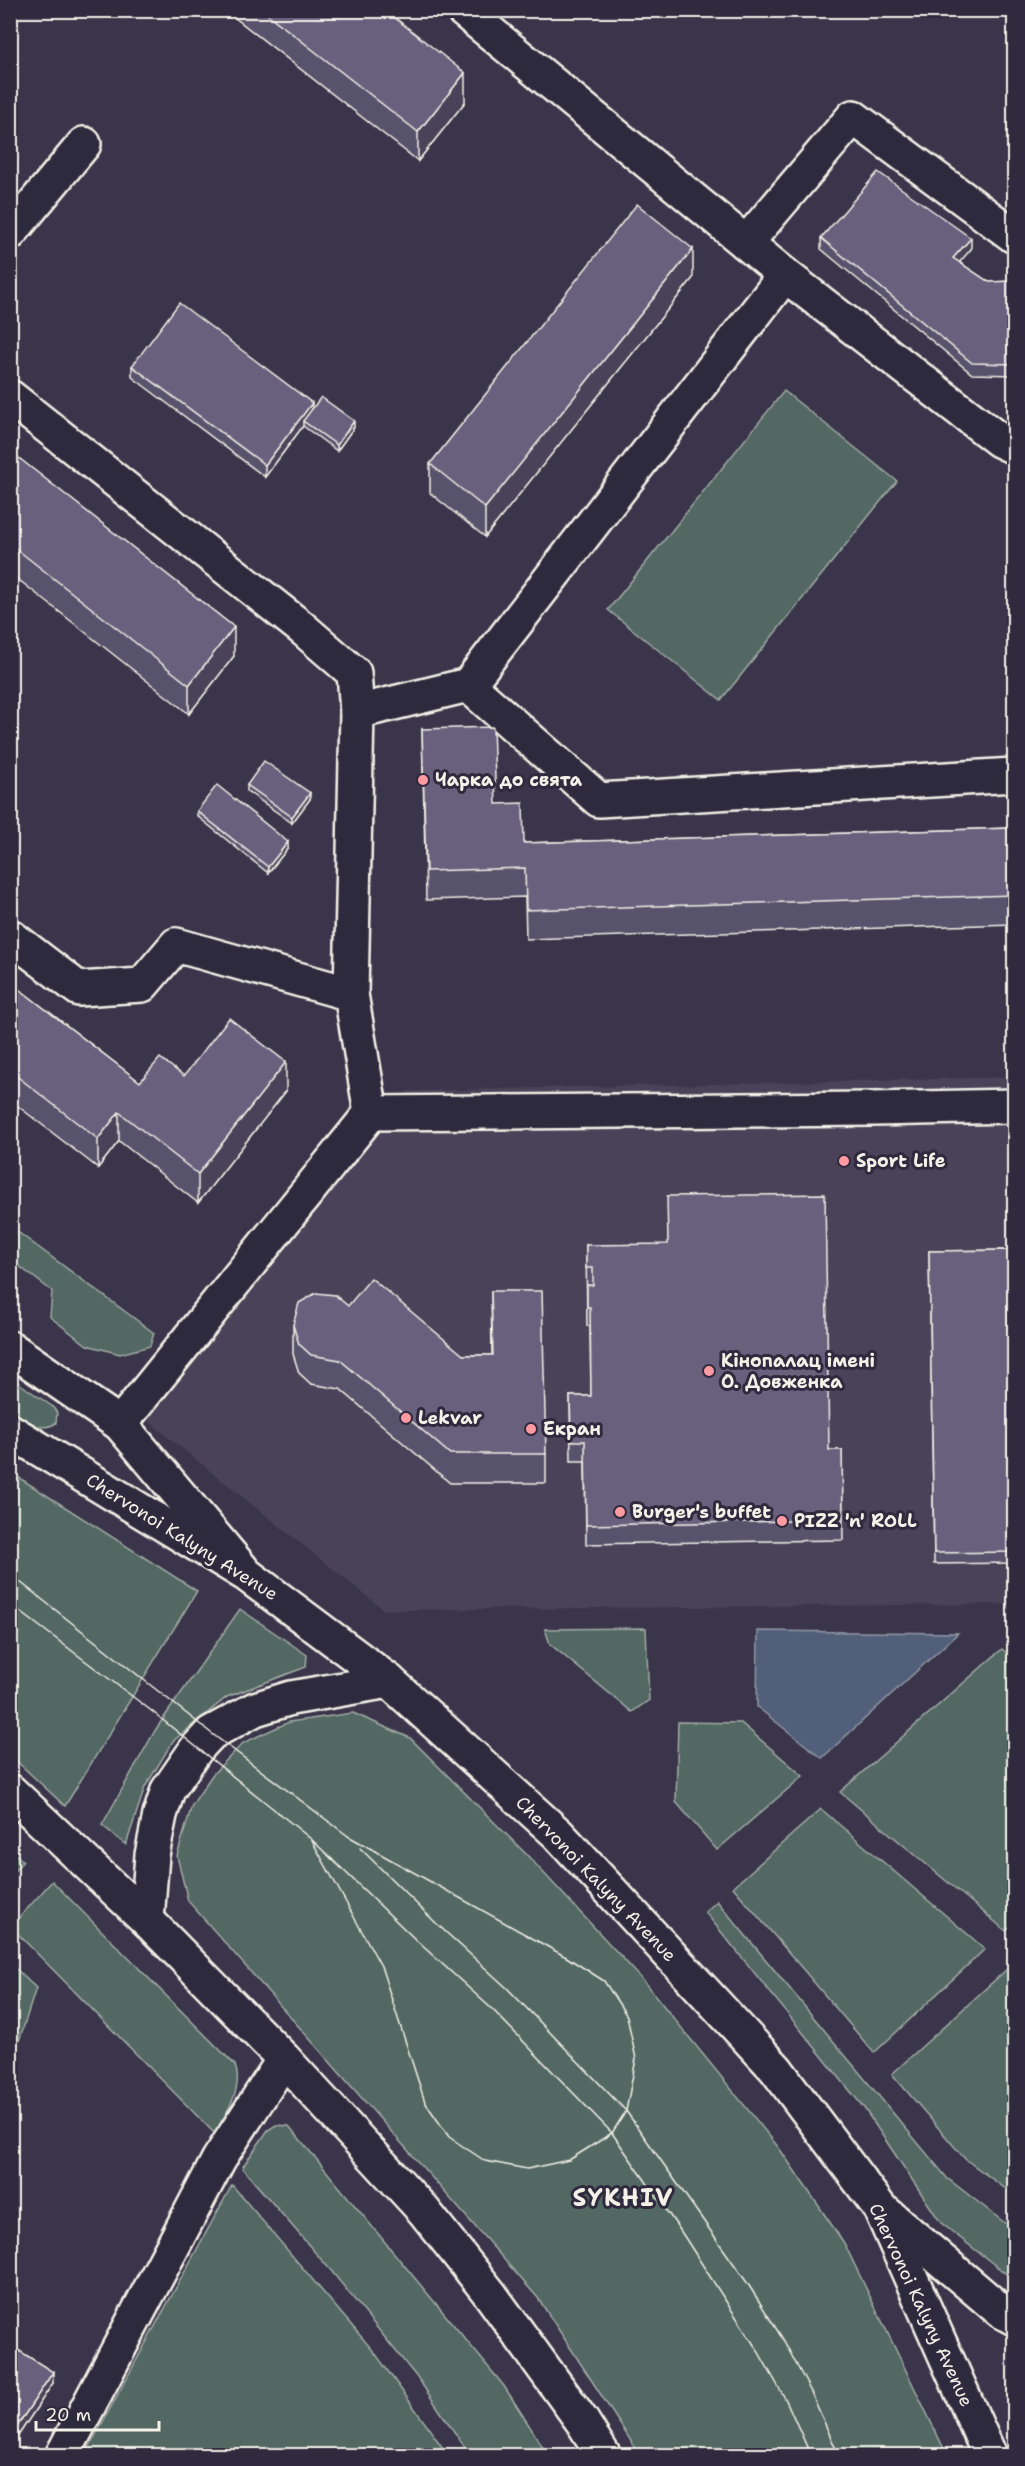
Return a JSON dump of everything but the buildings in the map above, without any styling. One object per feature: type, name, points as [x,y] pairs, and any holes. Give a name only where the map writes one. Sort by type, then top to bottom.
[{"type":"main road","points":[[463,10],[785,275],[999,440],[1014,447]]},
{"type":"main road","points":[[746,243],[853,117],[1014,236]]},
{"type":"main road","points":[[10,233],[84,144]]},
{"type":"main road","points":[[357,711],[468,685],[785,275]]},
{"type":"main road","points":[[10,397],[302,628],[354,673],[357,711],[351,994],[371,1113],[120,1424]]},
{"type":"main road","points":[[468,685],[599,800],[1014,775]]},
{"type":"main road","points":[[10,936],[79,989],[142,985],[176,945],[351,994]]},
{"type":"main road","points":[[371,1113],[1014,1106]]},
{"type":"main road","points":[[10,1348],[120,1424],[248,1575]]},
{"type":"main road","name":"Chervonoi Kalyny Avenue","points":[[10,1431],[248,1575],[389,1681],[558,1834],[776,2069],[880,2208],[990,2456]]},
{"type":"main road","points":[[147,1920],[152,1855],[168,1790],[197,1748],[211,1733],[255,1708],[291,1698],[389,1681]]},
{"type":"main road","points":[[10,1791],[147,1920],[284,2059],[424,2211],[490,2294],[582,2421],[604,2456]]},
{"type":"main road","points":[[62,2456],[219,2159],[284,2059]]},
{"type":"main road","points":[[880,2208],[1001,2311],[1014,2318]]},
{"type":"shaded area","points":[[1014,1077],[1014,1604],[384,1610],[144,1418],[408,1091]]},
{"type":"green space","points":[[784,391],[897,481],[721,700],[608,610]]},
{"type":"green space","points":[[11,1227],[154,1333],[150,1346],[120,1354],[87,1345],[50,1317],[52,1291],[11,1260]]},
{"type":"green space","points":[[10,1377],[53,1407],[57,1413],[56,1423],[44,1427],[38,1426],[26,1421],[11,1410]]},
{"type":"green space","points":[[10,1472],[197,1591],[65,1806],[11,1756]]},
{"type":"green space","points":[[240,1609],[307,1655],[306,1667],[227,1697],[173,1741],[145,1787],[126,1845],[102,1825],[156,1729]]},
{"type":"green space","points":[[646,1628],[649,1700],[632,1712],[550,1644],[545,1629]]},
{"type":"green space","points":[[1002,1649],[1014,1659],[1014,1922],[1006,1931],[840,1792]]},
{"type":"green space","points":[[353,1713],[410,1738],[527,1855],[641,1978],[779,2148],[844,2243],[947,2455],[640,2455],[538,2298],[188,1901],[177,1856],[192,1805],[212,1775],[243,1743],[289,1722]]},
{"type":"green space","points":[[678,1722],[741,1723],[803,1776],[717,1850],[676,1802]]},
{"type":"green space","points":[[821,1809],[985,1949],[874,2053],[733,1887]]},
{"type":"green space","points":[[11,1850],[23,1861],[11,1875]]},
{"type":"green space","points":[[52,1881],[235,2065],[236,2092],[215,2134],[11,1927]]},
{"type":"green space","points":[[717,1901],[947,2178],[1014,2230],[1014,2280],[941,2223],[864,2108],[705,1912]]},
{"type":"green space","points":[[11,1964],[36,1988],[11,2066]]},
{"type":"green space","points":[[1007,1969],[1014,1975],[1014,2195],[965,2159],[892,2074]]},
{"type":"green space","points":[[276,2125],[289,2126],[504,2386],[548,2455],[470,2455],[419,2380],[333,2273],[242,2168],[268,2130]]},
{"type":"green space","points":[[232,2185],[375,2353],[448,2455],[87,2455],[87,2451]]},
{"type":"water","points":[[758,1631],[958,1633],[822,1758],[757,1707]]},
{"type":"tram line","points":[[10,1574],[211,1733],[348,1836],[568,1958],[604,1981],[627,2016],[636,2059],[626,2111],[612,2133],[569,2160],[527,2169],[485,2161],[449,2137],[425,2102],[381,1966],[311,1839]]},
{"type":"tram line","points":[[10,1604],[149,1709],[311,1839],[493,2010],[612,2133],[680,2230],[758,2351],[786,2400],[811,2456]]},
{"type":"tram line","points":[[360,1848],[437,1924],[507,1988],[626,2111],[748,2284],[784,2341],[811,2392],[839,2456]]},
{"type":"place","name":"Чарка до свята","points":[[423,780]]},
{"type":"place","name":"Sport Life","points":[[844,1161]]},
{"type":"place","name":"Кінопалац імені О. Довженка","points":[[709,1371]]},
{"type":"place","name":"Lekvar","points":[[406,1418]]},
{"type":"place","name":"Екран","points":[[531,1429]]},
{"type":"place","name":"Burger's buffet","points":[[620,1512]]},
{"type":"place","name":"PIZZ 'n' ROLL","points":[[782,1521]]},
{"type":"district","name":"SYKHIV","points":[[623,2198]]}]
